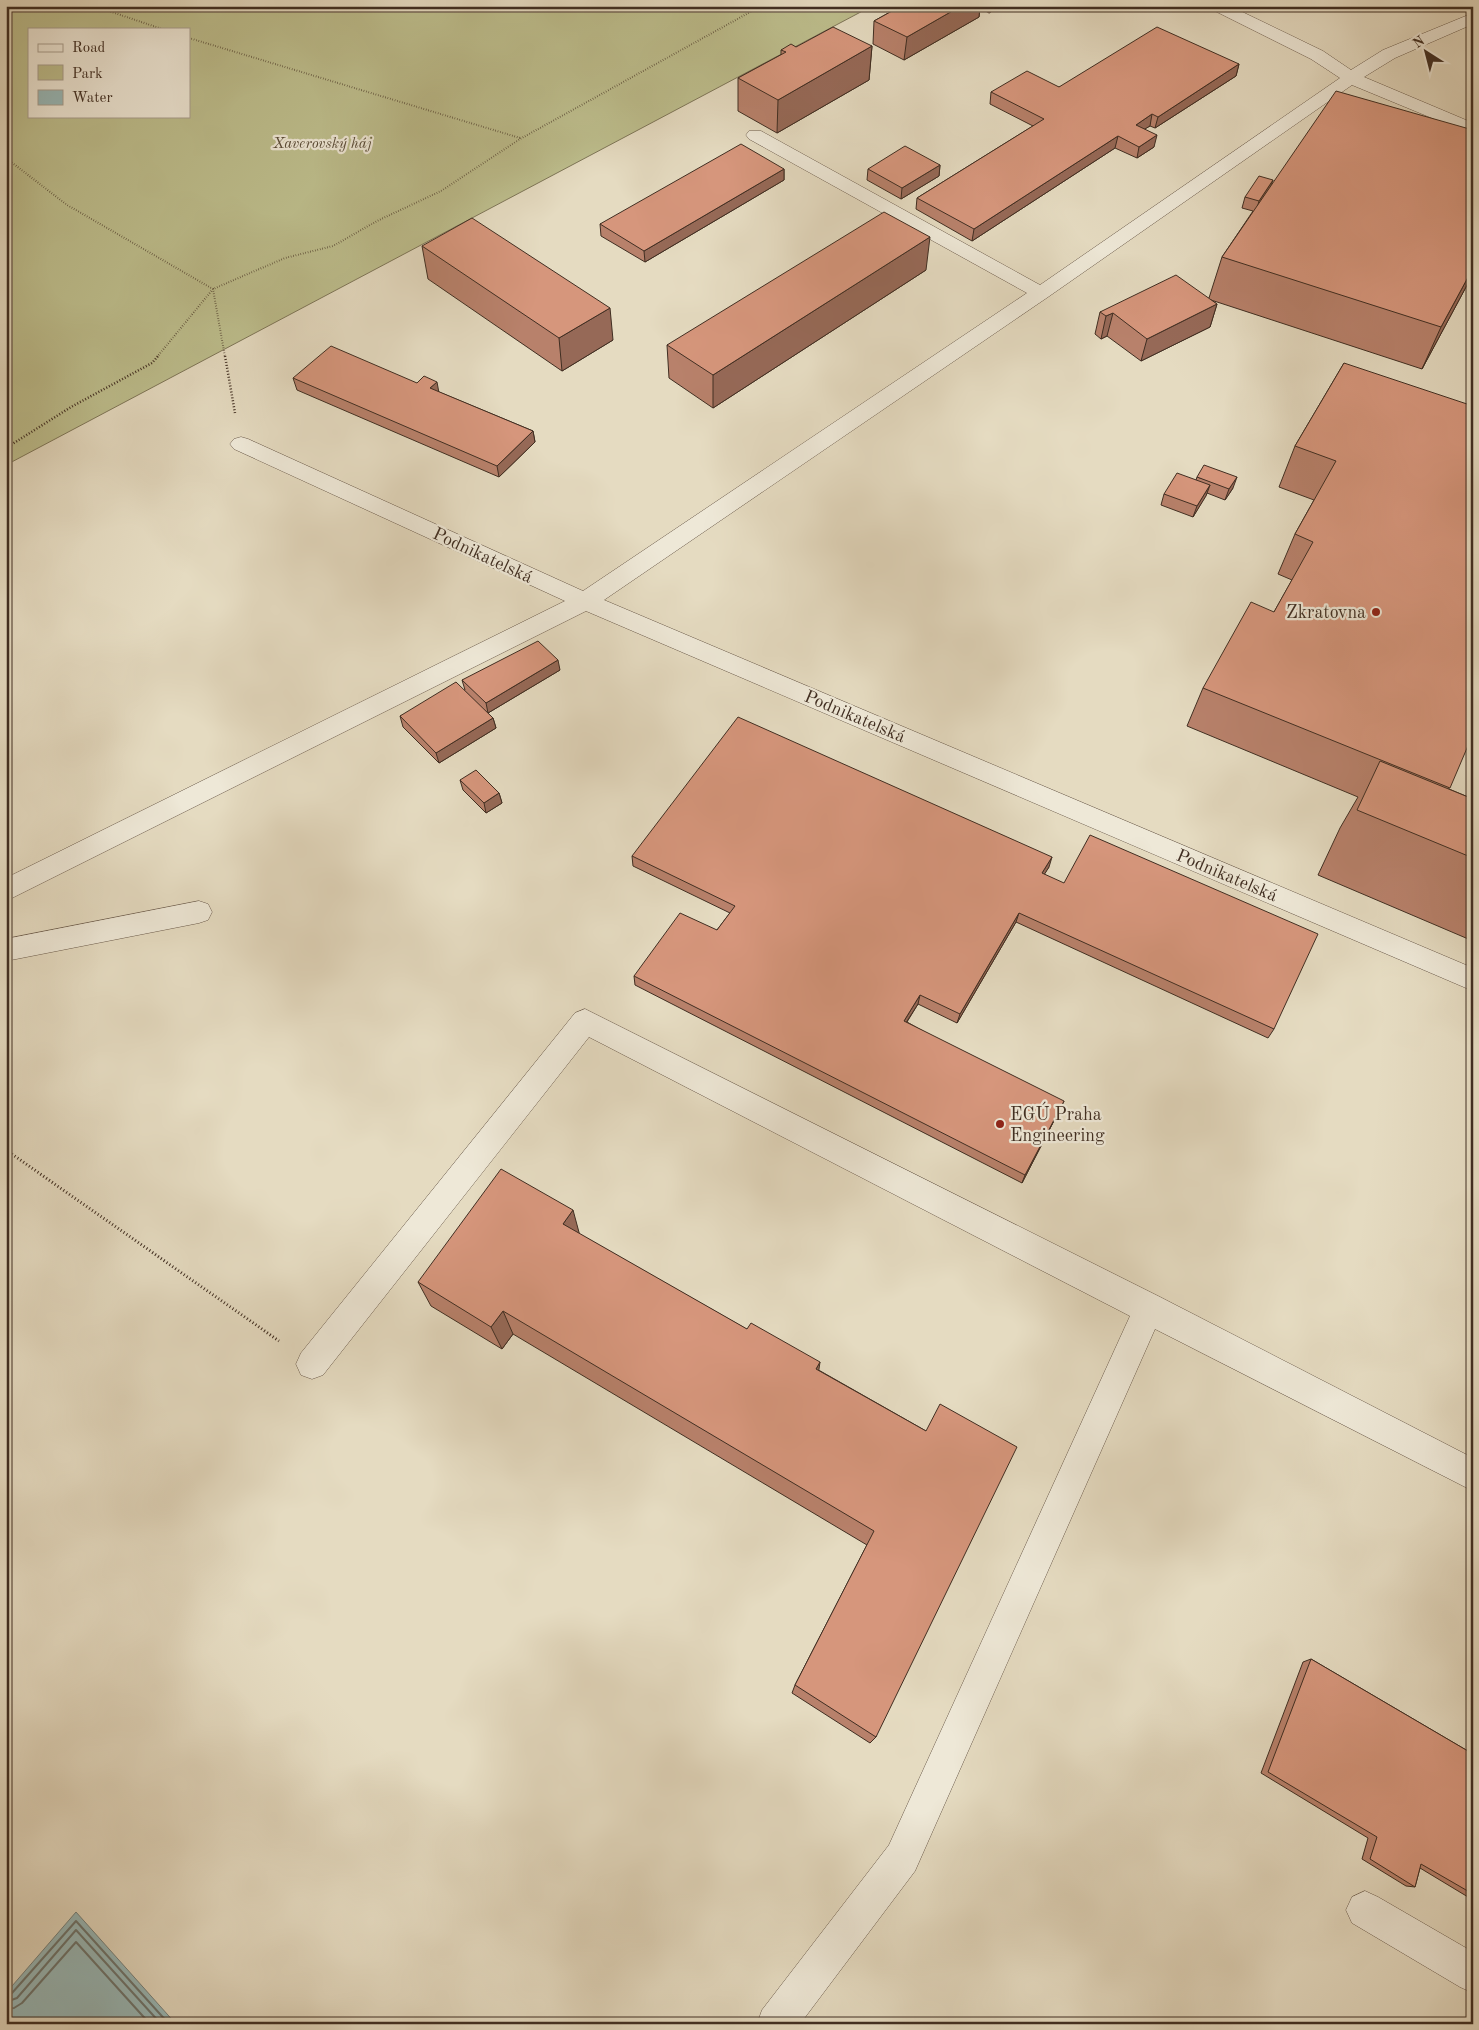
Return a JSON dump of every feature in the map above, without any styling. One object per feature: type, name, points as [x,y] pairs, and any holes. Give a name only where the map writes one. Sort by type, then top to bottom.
[{"type":"lane","points":[[1218,6],[1317,55],[1351,78],[1473,130]]},
{"type":"lane","points":[[6,890],[585,601],[1041,293],[1351,78],[1389,54],[1473,18]]},
{"type":"lane","points":[[754,134],[1041,293]]},
{"type":"lane","name":"Podnikatelská","points":[[240,444],[585,601],[1473,980]]},
{"type":"lane","points":[[6,950],[199,912]]},
{"type":"lane","points":[[312,1364],[585,1021],[1150,1308],[1473,1475]]},
{"type":"lane","points":[[776,2024],[902,1858],[1150,1308]]},
{"type":"lane","points":[[1364,1910],[1473,1974]]},
{"type":"path","points":[[94,6],[159,28]]},
{"type":"path","points":[[6,448],[71,407],[152,363],[213,289],[285,258],[333,246],[377,221],[441,191],[520,139],[761,6]]},
{"type":"path","points":[[190,38],[520,139]]},
{"type":"path","points":[[6,158],[67,206],[213,289]]},
{"type":"path","points":[[213,289],[240,444]]},
{"type":"path","points":[[6,1150],[312,1364]]},
{"type":"green space","name":"Xaverovský háj","points":[[6,6],[872,6],[6,465]]},
{"type":"water","points":[[76,1912],[176,2024],[6,2024],[6,1993]]},
{"type":"building","points":[[901,6],[961,6],[907,37],[874,21]]},
{"type":"building","points":[[833,27],[872,46],[778,100],[738,78],[786,52],[781,50],[791,44],[796,47]]},
{"type":"building","points":[[1157,27],[1239,64],[1158,117],[1152,114],[1136,125],[1157,135],[1139,147],[1118,136],[974,229],[917,198],[1044,119],[991,92],[1027,71],[1059,87]]},
{"type":"building","points":[[1336,91],[1473,130],[1473,268],[1441,327],[1222,257]]},
{"type":"building","points":[[741,144],[784,169],[644,251],[600,224]]},
{"type":"building","points":[[905,146],[940,165],[902,188],[868,169]]},
{"type":"building","points":[[1259,176],[1273,180],[1259,201],[1245,197]]},
{"type":"building","points":[[884,212],[930,237],[713,375],[667,345]]},
{"type":"building","points":[[472,218],[610,308],[559,338],[422,246]]},
{"type":"building","points":[[1176,275],[1217,304],[1147,339],[1113,313],[1106,316],[1100,312]]},
{"type":"building","points":[[331,346],[417,383],[424,376],[437,382],[430,388],[533,431],[497,466],[293,378]]},
{"type":"building","name":"Zkratovna","points":[[1344,363],[1473,406],[1473,734],[1450,788],[1203,688],[1251,602],[1274,612],[1313,542],[1295,534],[1336,461],[1295,446]]},
{"type":"building","points":[[1204,465],[1237,477],[1229,489],[1197,477]]},
{"type":"building","points":[[1177,473],[1210,485],[1197,506],[1164,494]]},
{"type":"building","points":[[538,641],[558,660],[486,703],[462,680]]},
{"type":"building","points":[[456,682],[493,718],[436,753],[400,716]]},
{"type":"building","points":[[738,717],[1052,857],[1042,873],[1064,883],[1090,835],[1318,934],[1274,1029],[1019,913],[960,1014],[920,995],[904,1021],[1064,1101],[1025,1175],[634,976],[680,913],[717,930],[735,906],[632,856]]},
{"type":"building","points":[[1380,761],[1473,799],[1473,858],[1357,810]]},
{"type":"building","points":[[476,770],[499,793],[484,803],[460,780]]},
{"type":"building","points":[[501,1169],[573,1210],[563,1224],[747,1329],[751,1323],[820,1362],[816,1369],[926,1431],[940,1404],[1017,1447],[876,1737],[795,1685],[874,1531],[503,1311],[491,1327],[418,1282]]},
{"type":"building","points":[[1311,1659],[1473,1754],[1473,1894],[1421,1864],[1415,1887],[1370,1859],[1377,1837],[1268,1772]]},
{"type":"place","name":"Zkratovna","points":[[1376,612]]},
{"type":"place","name":"EGÚ Praha Engineering","points":[[1000,1124]]}]
